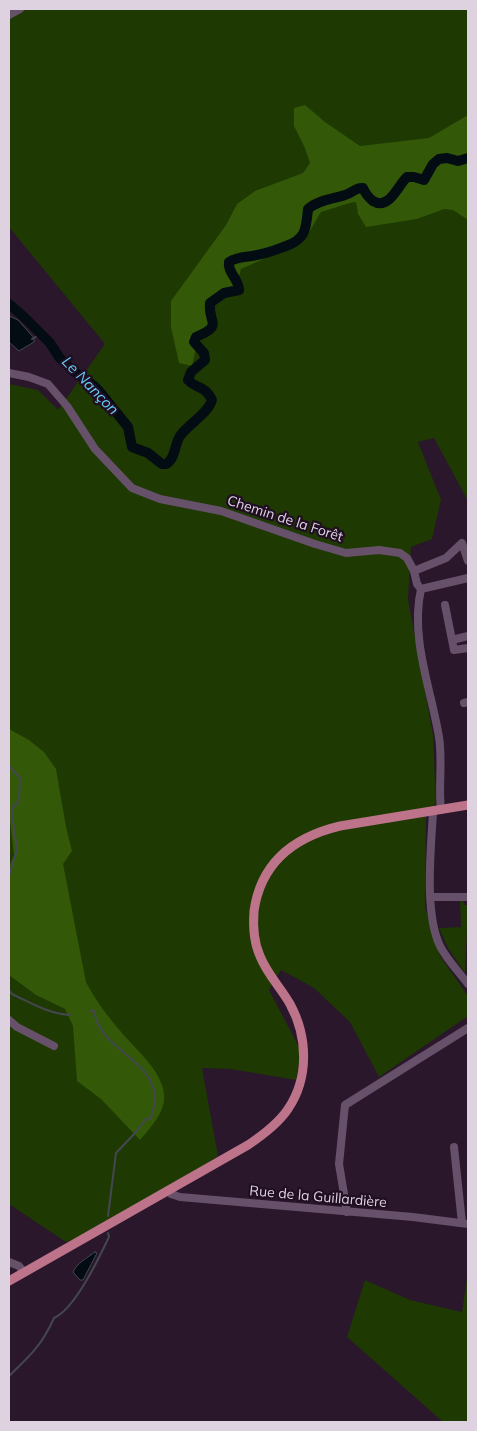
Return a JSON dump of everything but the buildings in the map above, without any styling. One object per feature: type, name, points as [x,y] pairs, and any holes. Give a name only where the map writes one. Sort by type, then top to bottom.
[{"type":"main road","points":[[17,1277],[248,1145],[263,1135],[288,1109],[301,1081],[304,1066],[304,1049],[299,1026],[290,1003],[267,971],[259,955],[253,919],[255,904],[266,873],[281,855],[319,831],[468,806]]},
{"type":"street","points":[[9,15],[20,9]]},
{"type":"street","name":"Chemin de la Forêt","points":[[9,373],[16,373],[48,384],[57,393],[95,449],[132,488],[160,499],[221,511],[346,553],[379,550],[400,553],[407,558],[414,571],[417,584],[421,589],[418,612],[418,638],[439,739],[437,811],[430,897],[433,926],[441,947],[468,984]]},
{"type":"street","points":[[414,571],[446,558],[462,543],[468,561]]},
{"type":"street","points":[[421,589],[468,578]]},
{"type":"street","points":[[445,605],[454,650],[468,648]]},
{"type":"street","points":[[452,640],[468,636]]},
{"type":"street","points":[[430,897],[468,897]]},
{"type":"street","points":[[9,1020],[17,1027],[54,1046]]},
{"type":"street","points":[[347,1212],[340,1164],[345,1105],[468,1028]]},
{"type":"street","points":[[454,1148],[465,1223]]},
{"type":"street","name":"Rue de la Guillardière","points":[[168,1190],[171,1194],[180,1198],[465,1223]]},
{"type":"street","points":[[9,1263],[19,1266],[17,1277]]},
{"type":"green space","points":[[9,9],[468,9],[468,501],[434,438],[418,442],[441,500],[432,539],[411,547],[408,599],[433,735],[436,803],[426,816],[425,907],[440,956],[468,996],[468,1016],[379,1077],[350,1022],[314,988],[281,970],[269,990],[299,1047],[296,1080],[231,1069],[202,1068],[218,1156],[111,1226],[66,1242],[9,1204],[9,384],[38,390],[58,410],[105,344],[9,227]]},
{"type":"green space","points":[[305,105],[325,122],[360,146],[429,138],[468,115],[468,220],[453,210],[444,209],[417,219],[366,227],[358,214],[356,202],[321,212],[304,241],[241,269],[236,288],[221,297],[213,305],[216,322],[210,331],[198,339],[192,366],[179,363],[171,327],[171,301],[226,225],[237,204],[255,191],[303,173],[310,163],[294,126],[294,108]]},
{"type":"green space","points":[[9,729],[29,740],[44,752],[56,769],[72,851],[63,864],[86,982],[107,1015],[150,1064],[164,1091],[161,1112],[140,1140],[101,1099],[77,1081],[73,1026],[65,1009],[36,995],[9,975],[9,868],[14,855],[10,821]]},
{"type":"green space","points":[[460,899],[463,899],[464,905],[468,905],[465,973],[448,948],[439,928],[461,927]]},
{"type":"green space","points":[[468,1271],[468,1422],[443,1422],[347,1337],[365,1280],[410,1300],[462,1312]]},
{"type":"shaded area","points":[[9,316],[18,320],[34,338],[34,342],[19,351],[9,342]]},
{"type":"shaded area","points":[[95,1252],[97,1253],[83,1280],[80,1280],[73,1272],[80,1263]]},
{"type":"waterway","name":"Le Nançon","points":[[9,304],[50,343],[59,357],[73,371],[99,391],[128,427],[132,447],[148,453],[162,464],[166,464],[172,458],[180,436],[206,410],[212,400],[203,389],[188,380],[191,372],[205,360],[204,353],[194,342],[196,337],[212,327],[210,303],[224,293],[239,290],[229,262],[237,258],[269,252],[298,240],[304,232],[308,209],[316,204],[361,188],[373,201],[384,203],[393,196],[407,177],[424,180],[433,164],[439,159],[447,158],[458,161],[468,158]]},
{"type":"waterway","points":[[32,339],[41,334]]},
{"type":"waterway","points":[[9,766],[20,778],[19,801],[13,807],[12,816],[17,849],[9,876]]},
{"type":"waterway","points":[[9,990],[12,994],[40,1008],[70,1015]]},
{"type":"waterway","points":[[90,1011],[94,1011],[98,1025],[106,1036],[146,1074],[152,1085],[155,1099],[151,1118],[145,1120],[116,1153],[108,1216]]},
{"type":"waterway","points":[[9,1376],[35,1350],[54,1318],[62,1313],[78,1294],[105,1246],[109,1237],[108,1233]]}]
